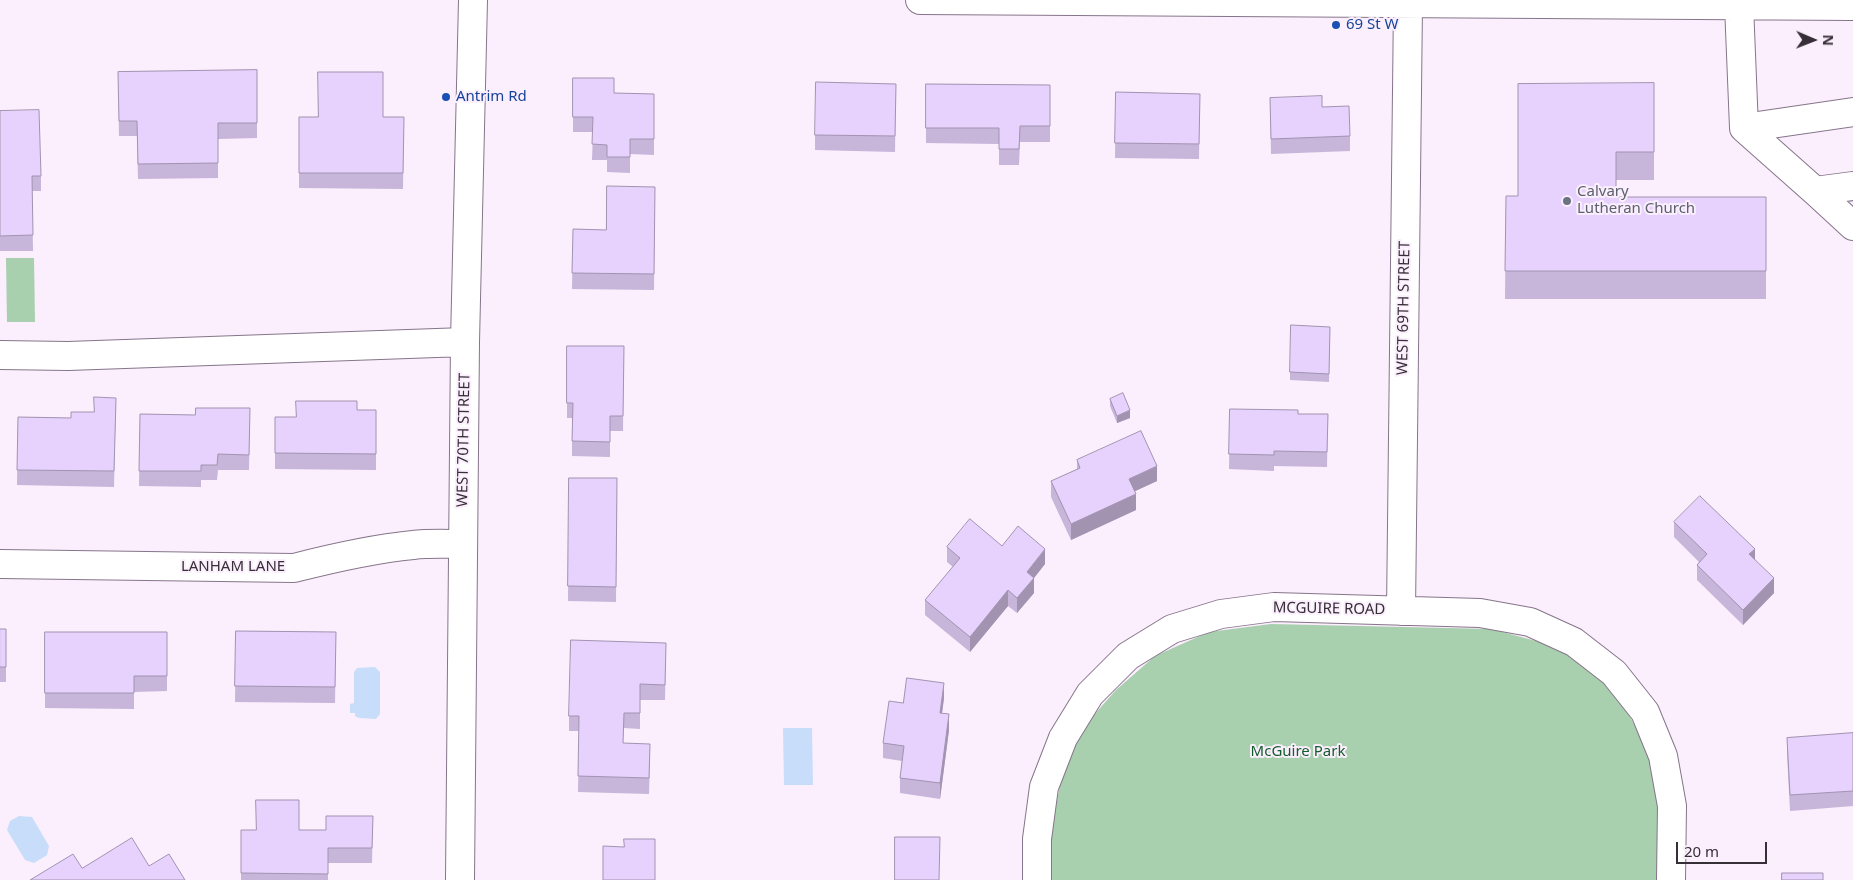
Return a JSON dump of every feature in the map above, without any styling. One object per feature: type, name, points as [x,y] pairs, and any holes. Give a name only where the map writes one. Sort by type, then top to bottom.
[{"type":"street","name":"WEST 70TH STREET","points":[[460,880],[465,342],[473,0]]},
{"type":"street","points":[[920,0],[1853,6]]},
{"type":"street","name":"WEST 69TH STREET","points":[[1401,611],[1408,4]]},
{"type":"street","points":[[1740,5],[1744,128],[1853,226]]},
{"type":"street","points":[[1744,128],[1853,112]]},
{"type":"street","points":[[1815,191],[1853,186]]},
{"type":"street","points":[[0,355],[68,356],[465,342]]},
{"type":"street","name":"LANHAM LANE","points":[[0,564],[294,568],[335,557],[376,550],[415,545],[463,544]]},
{"type":"street","name":"MCGUIRE ROAD","points":[[1037,880],[1038,839],[1044,787],[1062,738],[1090,694],[1128,656],[1172,629],[1221,614],[1274,607],[1480,613],[1530,622],[1574,642],[1614,673],[1645,712],[1663,756],[1672,806],[1671,880]]},
{"type":"green space","points":[[6,258],[34,258],[35,322],[7,322]]},
{"type":"green space","name":"McGuire Park","points":[[1271,624],[1491,629],[1540,642],[1583,662],[1619,696],[1639,734],[1656,777],[1659,826],[1657,880],[1052,880],[1050,834],[1063,771],[1085,725],[1116,690],[1155,656],[1209,632]]},
{"type":"water","points":[[375,667],[380,672],[380,714],[376,719],[359,718],[355,716],[355,713],[350,713],[350,704],[354,703],[354,672],[357,668]]},
{"type":"water","points":[[783,728],[812,728],[813,785],[784,785]]},
{"type":"water","points":[[19,816],[32,817],[49,846],[47,855],[34,863],[25,860],[7,830],[10,821]]},
{"type":"building","points":[[257,70],[257,123],[218,123],[218,163],[138,164],[137,121],[119,121],[118,72]]},
{"type":"building","points":[[318,72],[383,72],[383,117],[404,117],[403,173],[299,173],[299,117],[318,117]]},
{"type":"building","points":[[573,78],[614,78],[614,93],[654,94],[654,139],[630,139],[630,157],[607,157],[607,145],[592,144],[593,117],[573,117]]},
{"type":"building","points":[[816,82],[896,84],[895,136],[815,135]]},
{"type":"building","name":"Calvary Lutheran Church","points":[[1654,83],[1654,152],[1616,152],[1616,197],[1766,197],[1766,271],[1505,271],[1506,196],[1518,196],[1518,84]]},
{"type":"building","points":[[926,84],[1050,85],[1050,126],[1020,126],[1019,149],[999,149],[999,128],[926,128]]},
{"type":"building","points":[[1116,92],[1200,94],[1199,144],[1115,143]]},
{"type":"building","points":[[1322,96],[1322,107],[1349,106],[1350,136],[1271,139],[1270,98]]},
{"type":"building","points":[[39,110],[41,176],[32,176],[33,235],[0,236],[0,111]]},
{"type":"building","points":[[607,186],[655,187],[654,274],[572,273],[573,229],[606,230]]},
{"type":"building","points":[[1291,325],[1330,327],[1329,374],[1290,372]]},
{"type":"building","points":[[567,346],[624,346],[623,416],[610,416],[610,442],[572,441],[573,403],[567,403]]},
{"type":"building","points":[[1123,393],[1130,410],[1117,416],[1110,399]]},
{"type":"building","points":[[94,397],[116,398],[114,471],[17,470],[18,417],[71,418],[71,412],[94,412]]},
{"type":"building","points":[[296,401],[357,401],[357,410],[376,410],[376,454],[275,453],[275,417],[296,417]]},
{"type":"building","points":[[196,408],[250,408],[249,455],[218,454],[217,465],[201,465],[201,471],[139,471],[140,414],[195,415]]},
{"type":"building","points":[[1230,409],[1298,410],[1298,414],[1328,414],[1327,452],[1274,451],[1274,455],[1229,454]]},
{"type":"building","points":[[1141,431],[1157,466],[1129,479],[1136,494],[1071,524],[1051,481],[1080,468],[1077,460]]},
{"type":"building","points":[[569,478],[617,478],[616,587],[568,586]]},
{"type":"building","points":[[1700,496],[1755,549],[1749,554],[1774,578],[1743,610],[1697,565],[1707,554],[1674,522]]},
{"type":"building","points":[[970,519],[1002,546],[1018,526],[1045,549],[1027,572],[1034,578],[1017,598],[1008,590],[970,637],[925,600],[960,558],[947,547]]},
{"type":"building","points":[[0,629],[6,629],[6,667],[0,667]]},
{"type":"building","points":[[236,631],[336,632],[335,687],[235,686]]},
{"type":"building","points":[[45,632],[167,632],[167,676],[134,676],[134,693],[45,693]]},
{"type":"building","points":[[571,640],[666,643],[665,685],[640,684],[640,713],[624,713],[623,743],[650,744],[649,778],[578,776],[579,716],[569,716]]},
{"type":"building","points":[[907,678],[944,683],[940,713],[949,714],[940,783],[900,778],[904,746],[883,743],[889,701],[903,703]]},
{"type":"building","points":[[1853,733],[1853,791],[1790,795],[1787,738]]},
{"type":"building","points":[[256,800],[299,800],[299,830],[326,830],[326,816],[373,816],[372,848],[328,848],[328,874],[241,873],[241,830],[256,830]]},
{"type":"building","points":[[895,837],[940,837],[939,880],[895,880]]},
{"type":"building","points":[[132,838],[149,866],[169,854],[185,880],[30,880],[73,854],[82,868]]},
{"type":"building","points":[[624,839],[655,839],[655,880],[603,880],[603,846],[624,847]]},
{"type":"building","points":[[1782,873],[1823,873],[1823,880],[1782,880]]},
{"type":"place","name":"69 St W","points":[[1336,25]]},
{"type":"place","name":"Antrim Rd","points":[[446,97]]},
{"type":"place","name":"Calvary Lutheran Church","points":[[1567,201]]}]
